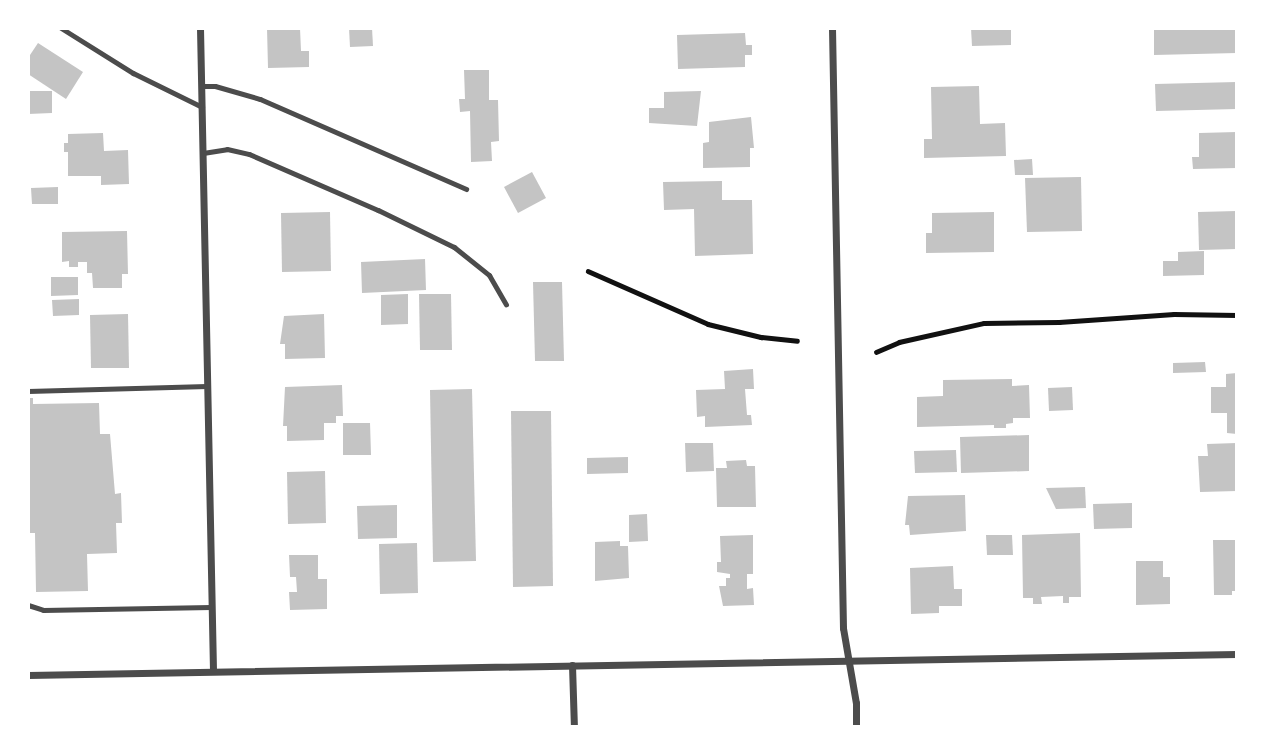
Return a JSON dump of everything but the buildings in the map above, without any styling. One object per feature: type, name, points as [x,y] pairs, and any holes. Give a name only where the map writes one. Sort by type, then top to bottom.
[{"type":"street","points":[[200,28],[212,671]]},
{"type":"street","points":[[832,28],[843,628],[856,703],[856,727]]},
{"type":"street","points":[[28,675],[1237,654]]},
{"type":"street","points":[[572,665],[573,727]]},
{"type":"lane","points":[[61,28],[133,73],[202,107]]},
{"type":"lane","points":[[201,86],[215,86],[260,99],[466,189]]},
{"type":"lane","points":[[203,153],[227,149],[249,154],[454,247],[489,275],[506,305]]},
{"type":"lane","points":[[28,391],[207,386]]},
{"type":"lane","points":[[28,604],[43,610],[211,607]]},
{"type":"path","points":[[588,271],[708,324],[761,337],[797,341]]},
{"type":"path","points":[[876,352],[899,342],[984,323],[1059,322],[1174,314],[1237,315]]}]
